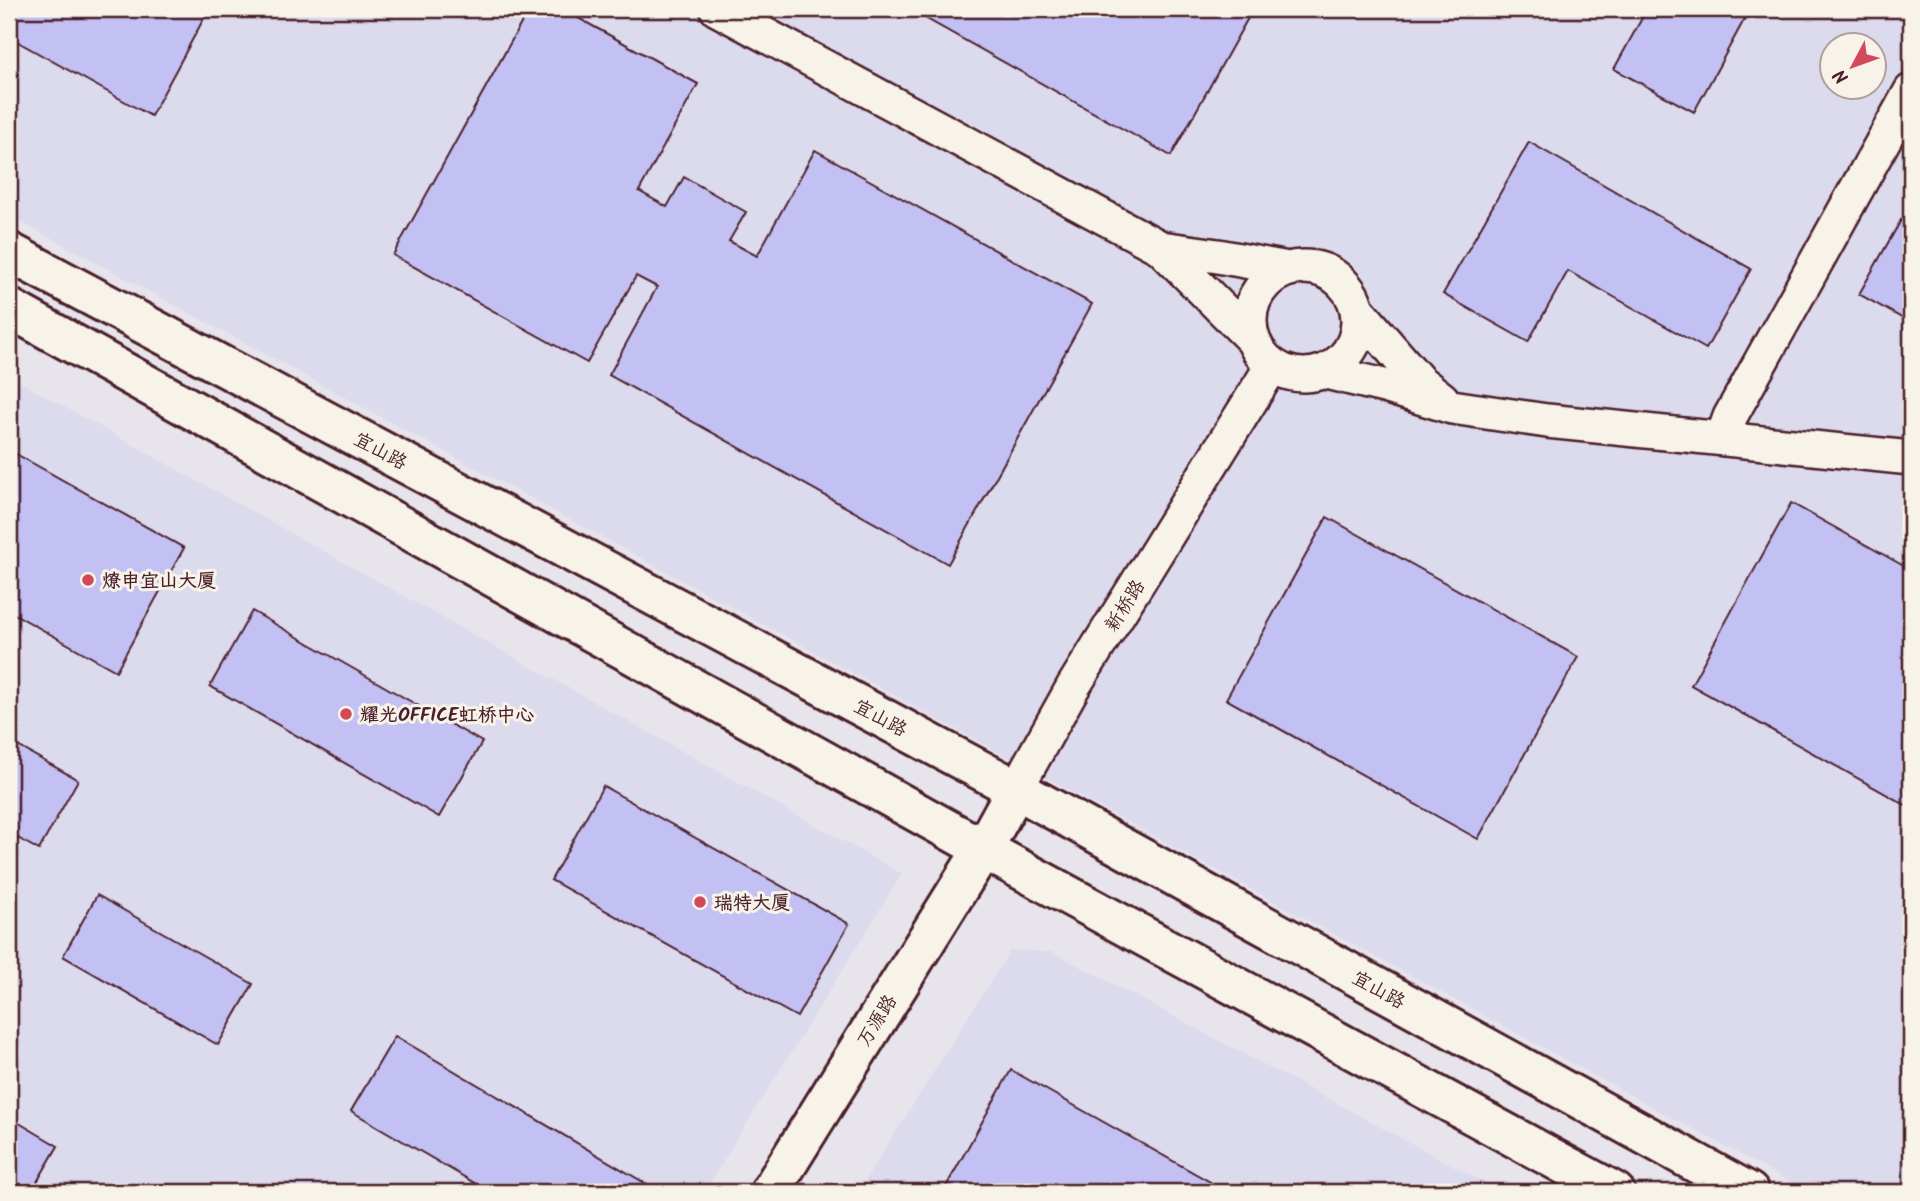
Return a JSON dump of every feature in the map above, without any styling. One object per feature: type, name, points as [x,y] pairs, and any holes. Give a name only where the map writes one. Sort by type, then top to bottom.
[{"type":"street","points":[[717,9],[1161,248],[1251,338],[1259,354],[1272,366],[1289,374],[1307,376],[1326,372],[1342,361],[1353,346],[1358,328],[1357,309]]},
{"type":"street","points":[[1722,439],[1730,417],[1911,91]]},
{"type":"street","points":[[1161,248],[1288,269],[1306,267],[1323,270],[1338,279],[1350,292],[1357,309],[1419,381],[1452,407]]},
{"type":"street","name":"宜山路","points":[[9,252],[1016,789],[1749,1192]]},
{"type":"street","points":[[1251,338],[1250,312],[1260,288],[1273,276],[1288,269]]},
{"type":"street","points":[[9,308],[983,849],[1615,1192]]},
{"type":"street","name":"新桥路","points":[[983,849],[1073,687],[1272,366]]},
{"type":"street","points":[[1326,372],[1388,387],[1452,407],[1546,421],[1911,458]]},
{"type":"street","name":"万源路","points":[[769,1192],[983,849]]},
{"type":"shaded area","points":[[9,9],[1911,9],[1911,1192],[1809,1192],[9,215]]},
{"type":"shaded area","points":[[9,376],[902,874],[704,1192],[9,1192]]},
{"type":"shaded area","points":[[1010,951],[1053,952],[1502,1192],[858,1192]]},
{"type":"building","points":[[9,9],[209,9],[151,116],[9,37]]},
{"type":"building","points":[[529,9],[562,9],[698,84],[639,191],[667,207],[684,177],[746,212],[729,241],[757,256],[815,150],[1092,304],[948,564],[609,375],[657,287],[636,276],[587,363],[393,255]]},
{"type":"building","points":[[909,9],[1253,9],[1171,156]]},
{"type":"building","points":[[1647,9],[1750,9],[1694,112],[1614,69]]},
{"type":"building","points":[[1529,142],[1751,269],[1706,349],[1568,271],[1528,342],[1443,294]]},
{"type":"building","points":[[1901,220],[1911,226],[1911,323],[1859,294]]},
{"type":"building","name":"燎申宜山大厦","points":[[9,450],[184,548],[116,671],[9,611]]},
{"type":"building","points":[[1791,503],[1911,570],[1911,808],[1691,685]]},
{"type":"building","points":[[1327,517],[1578,657],[1478,839],[1226,699]]},
{"type":"building","name":"耀光OFFICE虹桥中心","points":[[252,611],[482,742],[439,817],[210,686]]},
{"type":"building","points":[[9,741],[78,780],[39,850],[9,833]]},
{"type":"building","name":"瑞特大厦","points":[[603,786],[849,924],[797,1017],[551,880]]},
{"type":"building","points":[[97,895],[253,984],[218,1045],[63,956]]},
{"type":"building","points":[[395,1036],[650,1186],[646,1192],[490,1192],[351,1111]]},
{"type":"building","points":[[1011,1070],[1228,1192],[943,1192]]},
{"type":"building","points":[[9,1117],[58,1146],[31,1192],[9,1192]]},
{"type":"place","name":"燎申宜山大厦","points":[[88,580]]},
{"type":"place","name":"耀光OFFICE虹桥中心","points":[[346,714]]},
{"type":"place","name":"瑞特大厦","points":[[700,902]]}]
